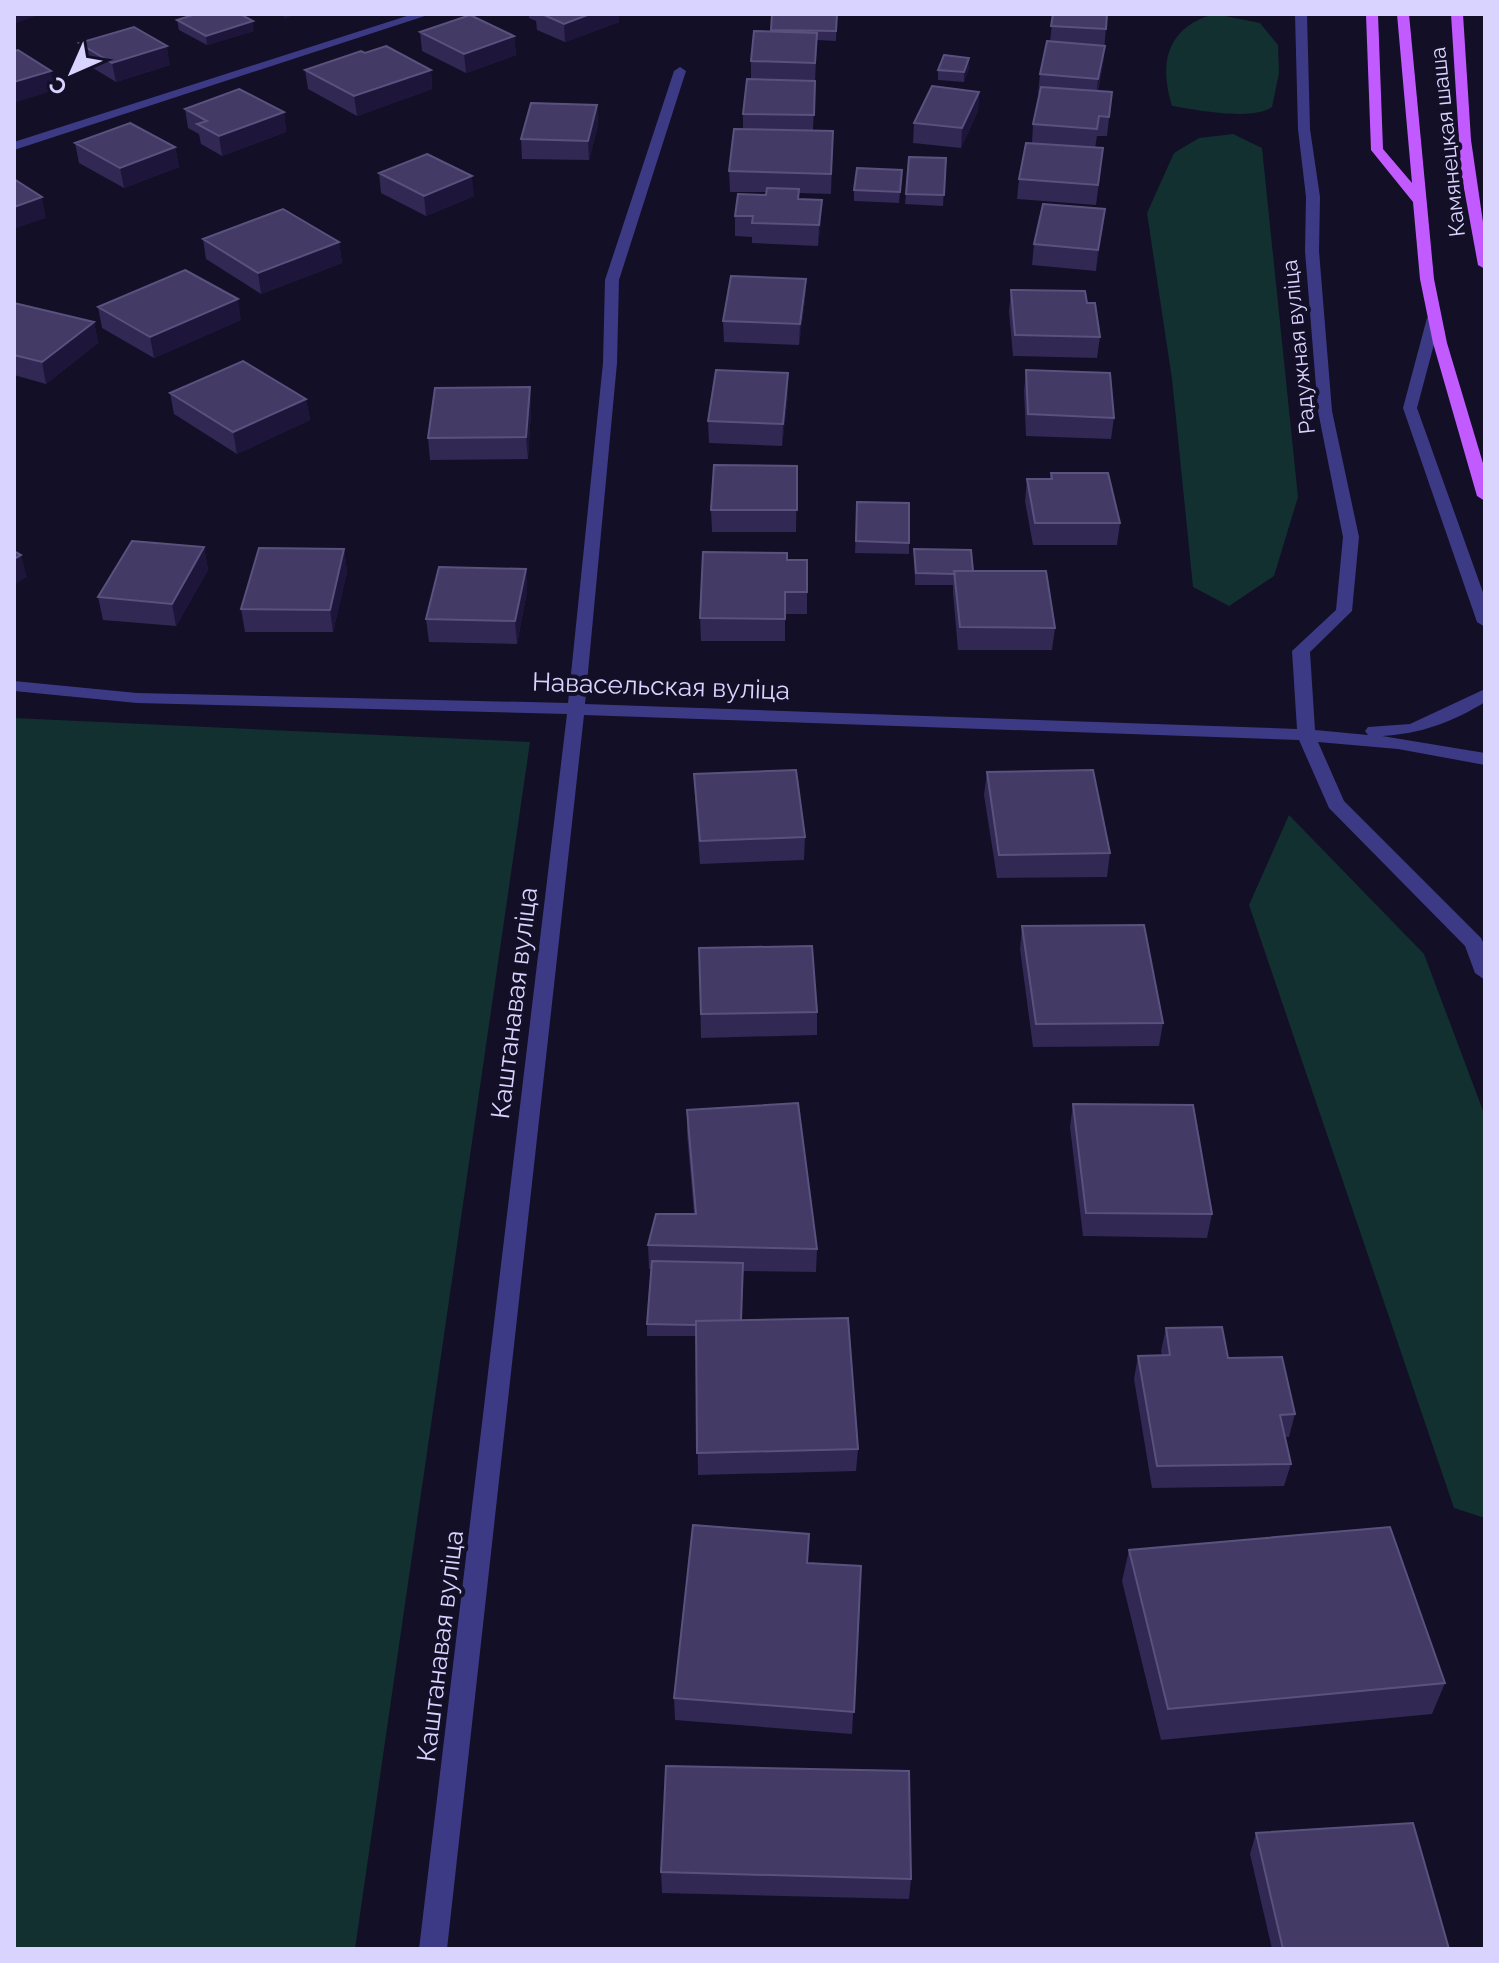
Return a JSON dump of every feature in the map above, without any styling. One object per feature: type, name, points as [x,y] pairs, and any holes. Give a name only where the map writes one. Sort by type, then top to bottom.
[{"type":"main road","name":"Камянецкая шаша","points":[[1372,14],[1377,150],[1418,199],[1434,318],[1485,496]]},
{"type":"main road","points":[[1403,14],[1418,199]]},
{"type":"main road","name":"Камянецкая шаша","points":[[1457,14],[1460,88],[1476,230],[1485,265]]},
{"type":"street","points":[[14,146],[425,14]]},
{"type":"street","name":"Радужная вуліца","points":[[1301,14],[1304,129],[1313,197],[1312,251],[1325,411],[1351,537],[1344,611],[1301,651],[1306,735],[1336,804],[1474,943],[1485,973]]},
{"type":"street","name":"Каштанавая вуліца","points":[[433,1949],[576,709],[610,363],[612,280],[680,71]]},
{"type":"street","points":[[1434,318],[1410,408],[1485,622]]},
{"type":"street","name":"Навасельская вуліца","points":[[14,686],[137,698],[576,709],[1306,735]]},
{"type":"street","points":[[1306,735],[1413,729],[1465,707],[1485,694]]},
{"type":"street","points":[[1306,735],[1398,743],[1485,759]]},
{"type":"green space","points":[[1215,14],[1260,23],[1278,45],[1279,73],[1272,107],[1238,114],[1172,106],[1166,75],[1171,48],[1186,27]]},
{"type":"green space","points":[[1233,134],[1262,148],[1298,497],[1274,576],[1229,606],[1193,587],[1172,379],[1147,213],[1174,153],[1199,138]]},
{"type":"green space","points":[[14,718],[530,742],[355,1949],[14,1949]]},
{"type":"green space","points":[[1289,815],[1424,954],[1485,1116],[1485,1518],[1454,1508],[1249,905]]},
{"type":"building","points":[[196,14],[240,14],[253,21],[206,36],[177,20]]},
{"type":"building","points":[[542,14],[590,14],[564,24]]},
{"type":"building","points":[[772,14],[837,14],[836,31],[771,30]]},
{"type":"building","points":[[1053,14],[1107,14],[1106,29],[1051,26]]},
{"type":"building","points":[[470,15],[514,36],[464,54],[420,32]]},
{"type":"building","points":[[134,27],[167,46],[112,63],[79,43]]},
{"type":"building","points":[[754,31],[817,33],[815,63],[751,61]]},
{"type":"building","points":[[1047,41],[1105,46],[1098,79],[1040,74]]},
{"type":"building","points":[[386,46],[431,70],[354,96],[305,70],[361,51],[365,53]]},
{"type":"building","points":[[18,50],[51,71],[14,82],[14,51]]},
{"type":"building","points":[[944,55],[969,58],[964,72],[938,70]]},
{"type":"building","points":[[747,79],[815,81],[814,115],[743,114]]},
{"type":"building","points":[[932,86],[979,92],[962,128],[914,123]]},
{"type":"building","points":[[1041,87],[1112,92],[1109,117],[1099,116],[1097,129],[1033,124]]},
{"type":"building","points":[[239,89],[284,112],[219,136],[197,124],[207,121],[185,109]]},
{"type":"building","points":[[531,103],[597,105],[588,141],[521,139]]},
{"type":"building","points":[[130,123],[175,147],[120,168],[75,143]]},
{"type":"building","points":[[734,129],[833,131],[831,174],[729,171]]},
{"type":"building","points":[[1026,143],[1103,148],[1098,185],[1019,179]]},
{"type":"building","points":[[427,154],[472,176],[424,196],[379,173]]},
{"type":"building","points":[[909,157],[946,158],[944,195],[906,194]]},
{"type":"building","points":[[857,168],[902,170],[900,192],[854,190]]},
{"type":"building","points":[[14,179],[42,197],[14,207]]},
{"type":"building","points":[[767,188],[799,189],[798,199],[822,200],[819,225],[752,223],[753,216],[735,216],[738,194],[766,195]]},
{"type":"building","points":[[1043,204],[1105,209],[1098,250],[1034,244]]},
{"type":"building","points":[[283,209],[339,242],[258,273],[203,239]]},
{"type":"building","points":[[185,270],[238,299],[150,337],[98,307]]},
{"type":"building","points":[[731,276],[806,279],[800,324],[723,321]]},
{"type":"building","points":[[1011,290],[1085,291],[1087,303],[1095,303],[1100,337],[1015,335]]},
{"type":"building","points":[[14,303],[94,322],[42,362],[14,355]]},
{"type":"building","points":[[243,361],[306,399],[233,432],[170,393]]},
{"type":"building","points":[[716,370],[788,373],[783,424],[708,421]]},
{"type":"building","points":[[1026,370],[1110,373],[1114,418],[1028,414]]},
{"type":"building","points":[[530,387],[526,437],[428,438],[435,388]]},
{"type":"building","points":[[714,465],[797,466],[797,510],[711,510]]},
{"type":"building","points":[[1051,473],[1108,473],[1120,523],[1035,523],[1027,479],[1052,479]]},
{"type":"building","points":[[857,502],[909,503],[909,543],[856,541]]},
{"type":"building","points":[[132,541],[204,547],[172,604],[98,597]]},
{"type":"building","points":[[259,548],[344,549],[330,610],[241,609]]},
{"type":"building","points":[[914,549],[971,550],[973,571],[916,573]]},
{"type":"building","points":[[703,552],[787,553],[787,560],[807,560],[807,592],[785,592],[785,619],[700,618]]},
{"type":"building","points":[[439,567],[526,569],[515,621],[426,619]]},
{"type":"building","points":[[954,571],[1046,571],[1055,628],[960,627]]},
{"type":"building","points":[[796,770],[805,837],[700,841],[694,774]]},
{"type":"building","points":[[1093,770],[1110,853],[999,855],[987,772]]},
{"type":"building","points":[[1144,925],[1163,1023],[1036,1024],[1022,926]]},
{"type":"building","points":[[812,946],[817,1012],[701,1014],[699,948]]},
{"type":"building","points":[[798,1103],[817,1249],[648,1245],[656,1214],[696,1214],[687,1110]]},
{"type":"building","points":[[1073,1104],[1193,1105],[1212,1214],[1086,1213]]},
{"type":"building","points":[[652,1261],[743,1263],[741,1320],[696,1321],[696,1325],[647,1324]]},
{"type":"building","points":[[848,1318],[858,1449],[697,1453],[696,1321]]},
{"type":"building","points":[[1222,1327],[1228,1358],[1282,1357],[1295,1414],[1280,1415],[1291,1464],[1157,1466],[1138,1356],[1170,1355],[1166,1328]]},
{"type":"building","points":[[693,1525],[809,1534],[807,1563],[861,1566],[854,1712],[674,1698]]},
{"type":"building","points":[[1390,1527],[1445,1683],[1168,1709],[1129,1550]]},
{"type":"building","points":[[666,1766],[909,1771],[911,1879],[661,1872]]},
{"type":"building","points":[[1413,1823],[1449,1949],[1283,1949],[1256,1833]]}]
